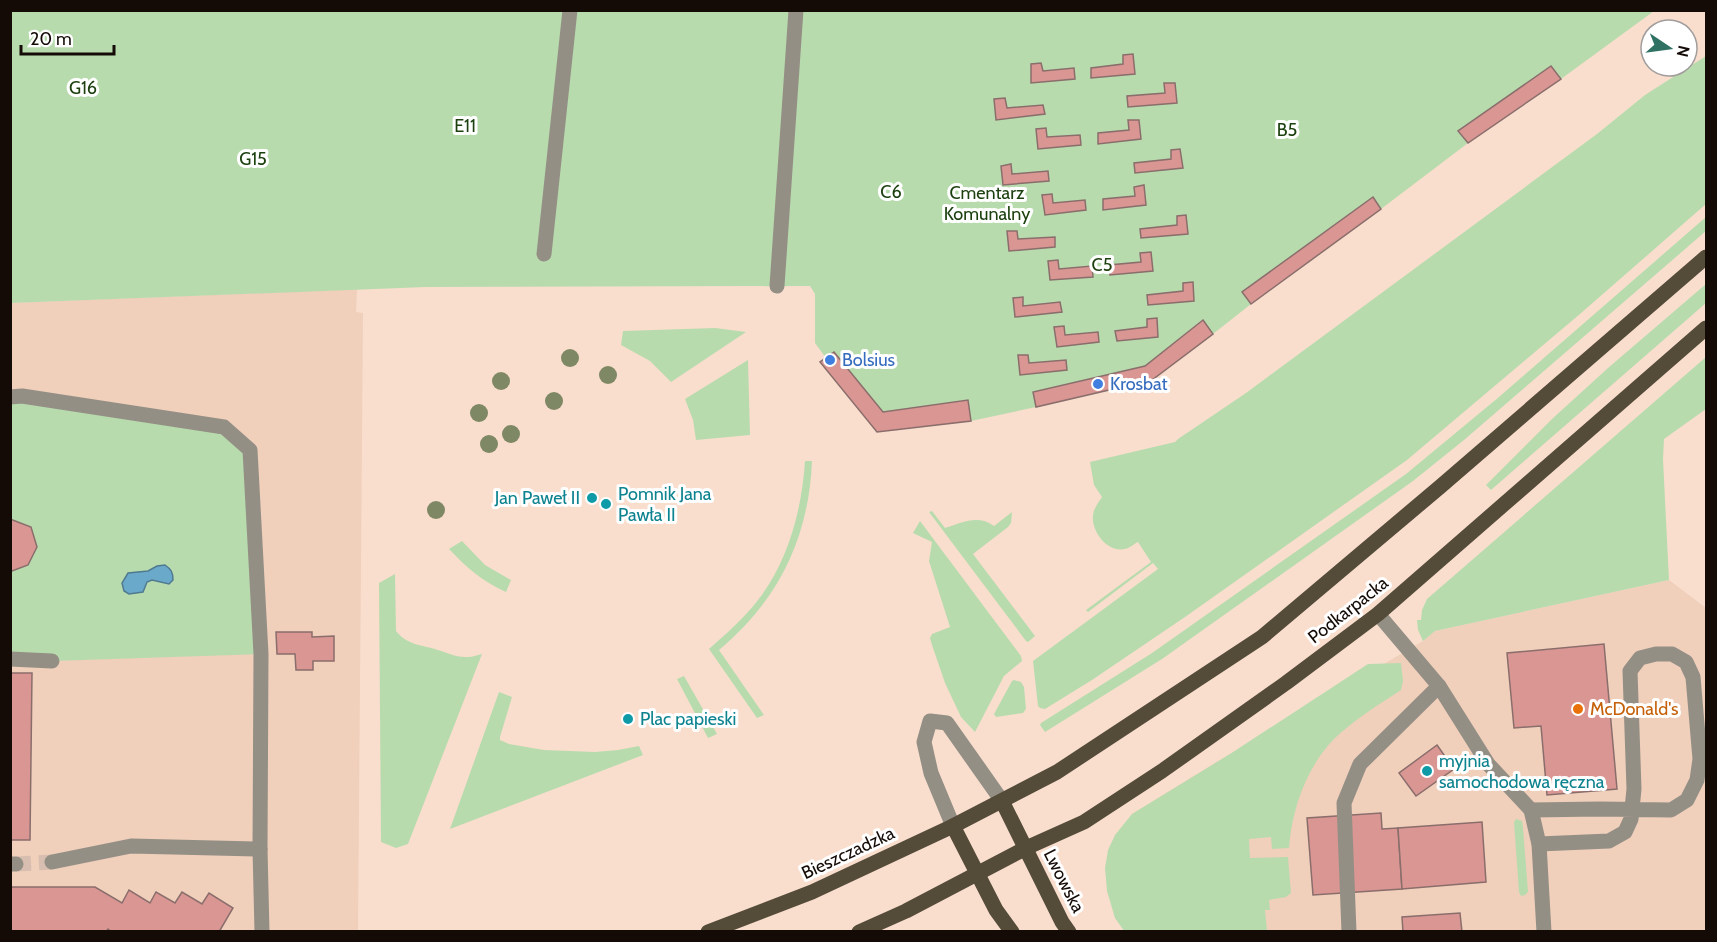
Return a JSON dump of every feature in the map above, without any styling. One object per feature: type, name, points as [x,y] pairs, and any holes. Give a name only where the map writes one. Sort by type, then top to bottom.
[{"type":"main road","name":"Podkarpacka","points":[[1002,801],[1074,762],[1262,637],[1442,486],[1707,257]]},
{"type":"main road","name":"Podkarpacka","points":[[978,873],[1084,822],[1162,771],[1286,683],[1378,614],[1707,328]]},
{"type":"main road","name":"Bieszczadzka","points":[[708,932],[812,892],[1002,801]]},
{"type":"main road","name":"Lwowska","points":[[1002,801],[1069,932]]},
{"type":"main road","points":[[953,826],[996,910],[1012,932]]},
{"type":"main road","points":[[859,932],[978,873]]},
{"type":"lane","points":[[544,255],[570,10]]},
{"type":"lane","points":[[777,286],[796,10]]},
{"type":"lane","points":[[10,397],[22,396],[224,427],[250,450],[261,654],[262,932]]},
{"type":"lane","points":[[1378,614],[1439,686],[1488,764],[1531,810],[1539,844],[1544,932]]},
{"type":"lane","points":[[1531,810],[1632,810],[1671,810],[1687,800],[1697,780],[1700,759],[1693,677],[1686,662],[1672,654],[1656,654],[1640,657],[1630,671],[1634,789],[1632,810],[1631,819],[1625,832],[1609,841],[1539,844]]},
{"type":"lane","points":[[10,659],[52,661]]},
{"type":"lane","points":[[1349,932],[1344,803],[1360,764],[1439,686]]},
{"type":"lane","points":[[953,826],[931,773],[924,742],[930,721],[947,723],[1002,801]]},
{"type":"lane","points":[[52,862],[130,846],[260,849]]},
{"type":"shaded area","points":[[357,289],[356,312],[363,313],[358,931],[11,931],[10,303]]},
{"type":"shaded area","points":[[1669,580],[1706,608],[1706,931],[1129,931],[1115,918],[1105,868],[1132,814],[1215,763],[1423,641],[1435,631]]},
{"type":"green space","name":"Cmentarz Komunalny","points":[[10,11],[1654,11],[1644,18],[1639,18],[1639,22],[1561,79],[1551,67],[1459,130],[1468,143],[1381,209],[1373,197],[1243,292],[1251,304],[1213,334],[1202,320],[1145,366],[1033,392],[1036,407],[971,421],[968,400],[883,412],[834,352],[826,358],[815,343],[815,294],[810,286],[426,287],[11,303]]},
{"type":"green space","points":[[1706,56],[1706,204],[1407,460],[1092,680],[1045,709],[1038,706],[1033,661],[1158,569],[1153,563],[1088,612],[1086,610],[1151,562],[1138,542],[1127,548],[1112,548],[1098,534],[1093,515],[1102,497],[1094,485],[1090,462],[1175,442],[1246,393],[1597,134],[1645,95],[1672,78],[1699,78],[1699,60]]},
{"type":"green space","points":[[1706,217],[1706,231],[1464,440],[1413,481],[1162,659],[1045,732],[1041,723],[1152,653],[1406,474],[1499,397]]},
{"type":"green space","points":[[1706,284],[1706,303],[1491,490],[1486,485],[1552,419]]},
{"type":"green space","points":[[715,328],[746,332],[671,382],[650,361],[621,345],[623,331]]},
{"type":"green space","points":[[1706,357],[1706,409],[1664,439],[1669,580],[1435,631],[1423,641],[1417,620],[1421,620],[1427,599]]},
{"type":"green space","points":[[748,360],[750,435],[696,440],[693,420],[685,399]]},
{"type":"green space","points":[[11,397],[224,427],[250,450],[261,654],[52,661],[11,659]]},
{"type":"green space","points":[[805,461],[812,461],[810,489],[797,542],[774,589],[740,631],[719,650],[764,715],[757,718],[709,649],[753,607],[778,569],[797,516]]},
{"type":"green space","points":[[932,511],[945,528],[976,520],[988,522],[994,526],[1012,512],[1011,523],[1008,527],[973,554],[1035,636],[1028,642],[929,512]]},
{"type":"green space","points":[[920,521],[1021,656],[1022,661],[1004,676],[975,732],[961,717],[945,683],[930,638],[932,634],[950,627],[929,561],[932,542],[913,533]]},
{"type":"green space","points":[[462,541],[485,565],[511,580],[506,592],[475,574],[449,549]]},
{"type":"green space","points":[[395,574],[396,631],[404,639],[455,656],[470,657],[482,654],[408,844],[396,848],[381,842],[379,583]]},
{"type":"green space","points":[[1401,663],[1403,681],[1401,690],[1366,713],[1334,739],[1324,750],[1308,776],[1293,819],[1289,848],[1272,849],[1271,837],[1249,839],[1250,858],[1288,857],[1291,893],[1286,897],[1269,900],[1270,910],[1265,910],[1267,931],[1124,931],[1115,918],[1107,891],[1105,868],[1108,850],[1115,835],[1132,814],[1230,754],[1368,664]]},
{"type":"green space","points":[[684,676],[717,734],[708,738],[677,679]]},
{"type":"green space","points":[[1014,680],[1021,682],[1024,687],[1026,709],[1023,713],[996,717],[994,714]]},
{"type":"green space","points":[[499,692],[512,697],[500,737],[500,740],[509,744],[544,750],[595,752],[639,746],[643,755],[450,829]]},
{"type":"green space","points":[[1516,819],[1522,821],[1528,892],[1521,896],[1514,822]]},
{"type":"water","points":[[165,565],[173,575],[173,580],[169,584],[152,580],[147,582],[143,592],[129,594],[124,591],[122,583],[128,573],[148,571]]},
{"type":"building","points":[[1133,54],[1135,74],[1091,78],[1091,68],[1123,64],[1123,55]]},
{"type":"building","points":[[1041,63],[1043,71],[1074,68],[1075,79],[1031,83],[1031,64]]},
{"type":"building","points":[[1551,66],[1561,79],[1468,143],[1458,131]]},
{"type":"building","points":[[1164,83],[1175,83],[1177,103],[1128,107],[1127,96],[1165,93]]},
{"type":"building","points":[[1005,98],[1007,108],[1043,105],[1045,114],[996,120],[994,99]]},
{"type":"building","points":[[1128,120],[1139,120],[1141,139],[1098,144],[1098,133],[1129,130]]},
{"type":"building","points":[[1046,128],[1047,137],[1080,135],[1081,145],[1038,149],[1036,129]]},
{"type":"building","points":[[1180,149],[1183,168],[1135,173],[1134,163],[1171,159],[1171,150]]},
{"type":"building","points":[[1011,164],[1012,174],[1048,171],[1049,181],[1003,185],[1001,166]]},
{"type":"building","points":[[1144,185],[1146,205],[1103,210],[1103,199],[1135,196],[1134,187]]},
{"type":"building","points":[[1052,194],[1053,203],[1085,200],[1086,210],[1045,215],[1042,195]]},
{"type":"building","points":[[1373,197],[1381,209],[1251,304],[1242,292]]},
{"type":"building","points":[[1186,215],[1188,234],[1141,238],[1140,229],[1177,225],[1177,216]]},
{"type":"building","points":[[1007,231],[1017,231],[1018,239],[1055,237],[1055,247],[1009,251]]},
{"type":"building","points":[[1151,252],[1153,271],[1110,275],[1109,265],[1141,262],[1140,253]]},
{"type":"building","points":[[1058,260],[1059,269],[1092,266],[1093,277],[1050,280],[1048,261]]},
{"type":"building","points":[[1193,282],[1194,301],[1148,305],[1147,295],[1183,291],[1183,283]]},
{"type":"building","points":[[1023,297],[1023,306],[1060,302],[1062,312],[1015,317],[1013,298]]},
{"type":"building","points":[[1157,318],[1158,337],[1117,341],[1115,331],[1147,327],[1147,319]]},
{"type":"building","points":[[1203,320],[1213,334],[1152,380],[1036,407],[1033,392],[1145,366]]},
{"type":"building","points":[[1064,326],[1065,335],[1098,332],[1099,342],[1057,347],[1054,327]]},
{"type":"building","points":[[834,352],[883,412],[968,400],[971,421],[877,432],[820,362]]},
{"type":"building","points":[[1018,355],[1028,355],[1029,363],[1066,360],[1067,370],[1020,375]]},
{"type":"building","points":[[10,519],[31,527],[37,547],[28,565],[12,571],[10,571]]},
{"type":"building","points":[[276,632],[312,632],[312,637],[334,636],[334,661],[313,661],[313,670],[296,670],[295,654],[277,654]]},
{"type":"building","points":[[1604,644],[1617,789],[1547,795],[1541,726],[1514,728],[1507,653]]},
{"type":"building","points":[[10,673],[32,673],[30,840],[10,840]]},
{"type":"building","name":"myjnia samochodowa ręczna","points":[[1437,745],[1454,769],[1416,796],[1399,773]]},
{"type":"building","points":[[1381,813],[1382,829],[1398,828],[1402,889],[1313,895],[1307,818]]},
{"type":"building","points":[[1482,822],[1486,882],[1402,889],[1398,828]]},
{"type":"building","points":[[10,887],[95,887],[122,903],[129,890],[150,903],[156,892],[175,903],[182,892],[202,904],[209,893],[233,908],[219,932],[112,932],[108,929],[106,932],[10,932]]},
{"type":"building","points":[[1460,913],[1462,932],[1403,932],[1402,917]]},
{"type":"tunnel","points":[[16,864],[52,862]]},
{"type":"place","name":"Bolsius","points":[[830,360]]},
{"type":"place","name":"Krosbat","points":[[1098,384]]},
{"type":"place","name":"Jan Paweł II","points":[[592,498]]},
{"type":"place","name":"Pomnik Jana Pawła II","points":[[606,504]]},
{"type":"place","name":"McDonald's","points":[[1578,709]]},
{"type":"place","name":"Plac papieski","points":[[628,719]]},
{"type":"place","name":"myjnia samochodowa ręczna","points":[[1427,771]]},
{"type":"park label","name":"G16","points":[[83,88]]},
{"type":"park label","name":"E11","points":[[465,126]]},
{"type":"park label","name":"B5","points":[[1287,130]]},
{"type":"park label","name":"G15","points":[[253,159]]},
{"type":"park label","name":"C6","points":[[891,192]]},
{"type":"park label","name":"C5","points":[[1102,265]]}]
